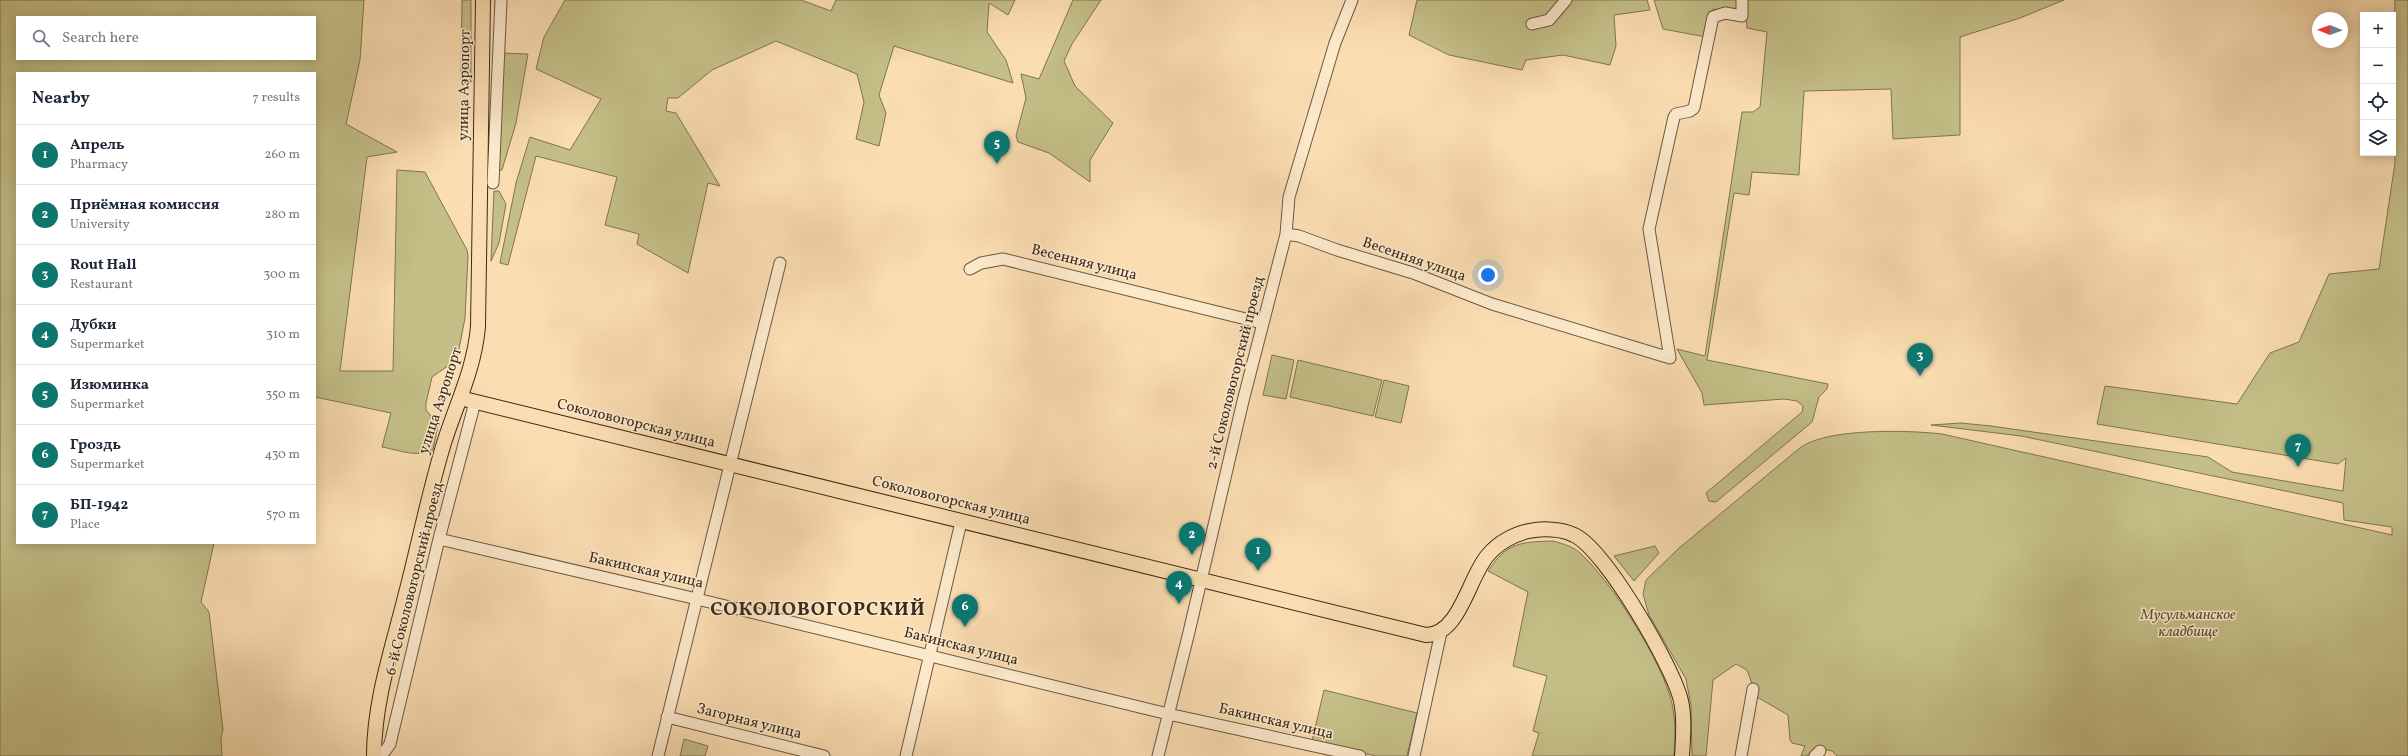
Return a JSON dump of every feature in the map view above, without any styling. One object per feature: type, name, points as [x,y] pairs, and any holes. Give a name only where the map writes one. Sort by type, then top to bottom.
[{"type":"main road","name":"улица Аэропорт","points":[[374,756],[377,711],[387,669],[441,454],[471,371],[478,327],[483,0]]},
{"type":"main road","name":"Соколовогорская улица","points":[[460,398],[1202,580],[1437,633]]},
{"type":"main road","points":[[1437,633],[1454,618],[1488,555],[1502,541],[1529,531],[1555,530],[1574,534],[1589,547],[1619,585],[1666,661],[1681,702],[1682,756]]},
{"type":"street","points":[[493,183],[501,0]]},
{"type":"street","name":"2-й Соколовогорский проезд","points":[[1158,756],[1202,580],[1262,323],[1286,234],[1289,197],[1335,43],[1352,0]]},
{"type":"street","points":[[1532,24],[1549,20],[1566,0]]},
{"type":"street","name":"Весенняя улица","points":[[1286,234],[1299,236],[1337,250],[1413,273],[1492,304],[1670,358],[1649,229],[1674,117],[1676,114],[1690,111],[1694,108],[1713,17],[1725,13],[1742,16],[1742,0]]},
{"type":"street","name":"Весенняя улица","points":[[970,269],[981,263],[1003,259],[1262,323]]},
{"type":"street","points":[[658,756],[729,464],[780,264]]},
{"type":"street","name":"6-й Соколовогорский проезд","points":[[374,756],[386,751],[390,744],[439,539],[475,402]]},
{"type":"street","points":[[906,756],[961,522]]},
{"type":"street","name":"Бакинская улица","points":[[439,539],[697,599],[1168,714],[1360,756]]},
{"type":"street","points":[[1414,756],[1437,633]]},
{"type":"street","points":[[1741,756],[1753,689]]},
{"type":"street","name":"Загорная улица","points":[[667,717],[824,756]]},
{"type":"green space","points":[[0,0],[364,0],[360,60],[346,124],[397,152],[367,157],[340,371],[393,371],[397,170],[425,172],[467,250],[465,318],[459,349],[455,361],[432,377],[426,403],[426,410],[438,425],[433,450],[421,453],[408,453],[382,447],[391,413],[316,397],[316,72],[16,72],[16,544],[214,544],[201,602],[209,612],[223,730],[221,737],[222,756],[0,756]]},
{"type":"green space","points":[[462,0],[471,0],[471,82],[461,80]]},
{"type":"green space","points":[[565,0],[801,0],[831,11],[836,0],[1015,0],[1008,15],[989,3],[987,32],[1006,60],[1013,83],[894,46],[879,95],[886,113],[879,146],[856,139],[864,102],[857,74],[776,41],[712,70],[678,98],[668,98],[666,111],[676,113],[720,186],[708,183],[688,273],[637,244],[639,234],[605,225],[617,177],[536,156],[508,265],[500,263],[516,183],[530,137],[570,150],[601,99],[536,69],[544,37]]},
{"type":"green space","points":[[1073,0],[1101,0],[1072,44],[1064,61],[1075,86],[1113,123],[1090,160],[1090,182],[1049,153],[1018,142],[1016,136],[1026,98],[1021,74],[1039,79]]},
{"type":"green space","points":[[1417,0],[1647,0],[1650,10],[1614,15],[1616,46],[1610,65],[1563,55],[1526,60],[1522,70],[1449,55],[1409,35]]},
{"type":"green space","points":[[1654,0],[1738,0],[1737,12],[1713,9],[1706,37],[1663,29]]},
{"type":"green space","points":[[1745,0],[2064,0],[2020,18],[1960,37],[1960,135],[1893,139],[1891,89],[1804,91],[1799,175],[1752,172],[1749,195],[1734,193],[1707,360],[1828,384],[1827,389],[1819,397],[1812,422],[1716,502],[1709,501],[1706,493],[1802,412],[1803,406],[1797,401],[1784,399],[1704,405],[1702,393],[1677,349],[1705,356],[1742,112],[1753,112],[1760,107],[1767,32],[1747,28]]},
{"type":"green space","name":"Мусульманское кладбище","points":[[2395,0],[2408,0],[2408,756],[1837,756],[1832,751],[1815,747],[1807,756],[1801,756],[1805,746],[1792,743],[1790,740],[1788,715],[1757,697],[1747,670],[1736,664],[1713,680],[1706,756],[1692,756],[1691,706],[1686,679],[1649,615],[1643,594],[1646,580],[1678,549],[1801,447],[1814,441],[1830,436],[1849,433],[1889,431],[1942,434],[2392,535],[2392,527],[2344,520],[2343,503],[2021,436],[1931,425],[1961,423],[1991,426],[2208,457],[2232,472],[2343,491],[2346,458],[2338,464],[2097,424],[2105,386],[2237,404],[2270,353],[2299,342],[2329,274],[2379,269],[2396,156],[2396,12],[2395,12]]},
{"type":"green space","points":[[502,53],[528,54],[516,123],[502,170],[496,171]]},
{"type":"green space","points":[[494,191],[499,191],[506,204],[499,243],[491,261]]},
{"type":"green space","points":[[1272,355],[1294,360],[1286,399],[1263,395]]},
{"type":"green space","points":[[1298,360],[1382,380],[1373,416],[1290,397]]},
{"type":"green space","points":[[1384,380],[1409,386],[1401,423],[1375,417]]},
{"type":"green space","points":[[1553,541],[1575,549],[1593,567],[1607,583],[1621,603],[1648,646],[1659,667],[1672,704],[1675,723],[1674,756],[1532,756],[1539,733],[1533,731],[1547,676],[1513,666],[1528,592],[1488,571],[1495,561],[1508,549],[1523,543]]},
{"type":"green space","points":[[1655,546],[1659,553],[1634,581],[1614,556]]},
{"type":"green space","points":[[1324,690],[1417,713],[1407,756],[1376,756],[1312,741]]},
{"type":"green space","points":[[684,739],[708,746],[705,756],[680,756]]},
{"type":"place","name":"Изюминка","points":[[997,164]]},
{"type":"place","name":"Rout Hall","points":[[1920,376]]},
{"type":"place","name":"БП-1942","points":[[2298,467]]},
{"type":"place","name":"Приёмная комиссия","points":[[1192,555]]},
{"type":"place","name":"Апрель","points":[[1258,571]]},
{"type":"place","name":"Дубки","points":[[1179,604]]},
{"type":"place","name":"Гроздь","points":[[965,627]]},
{"type":"district","name":"СОКОЛОВОГОРСКИЙ","points":[[818,610]]}]
